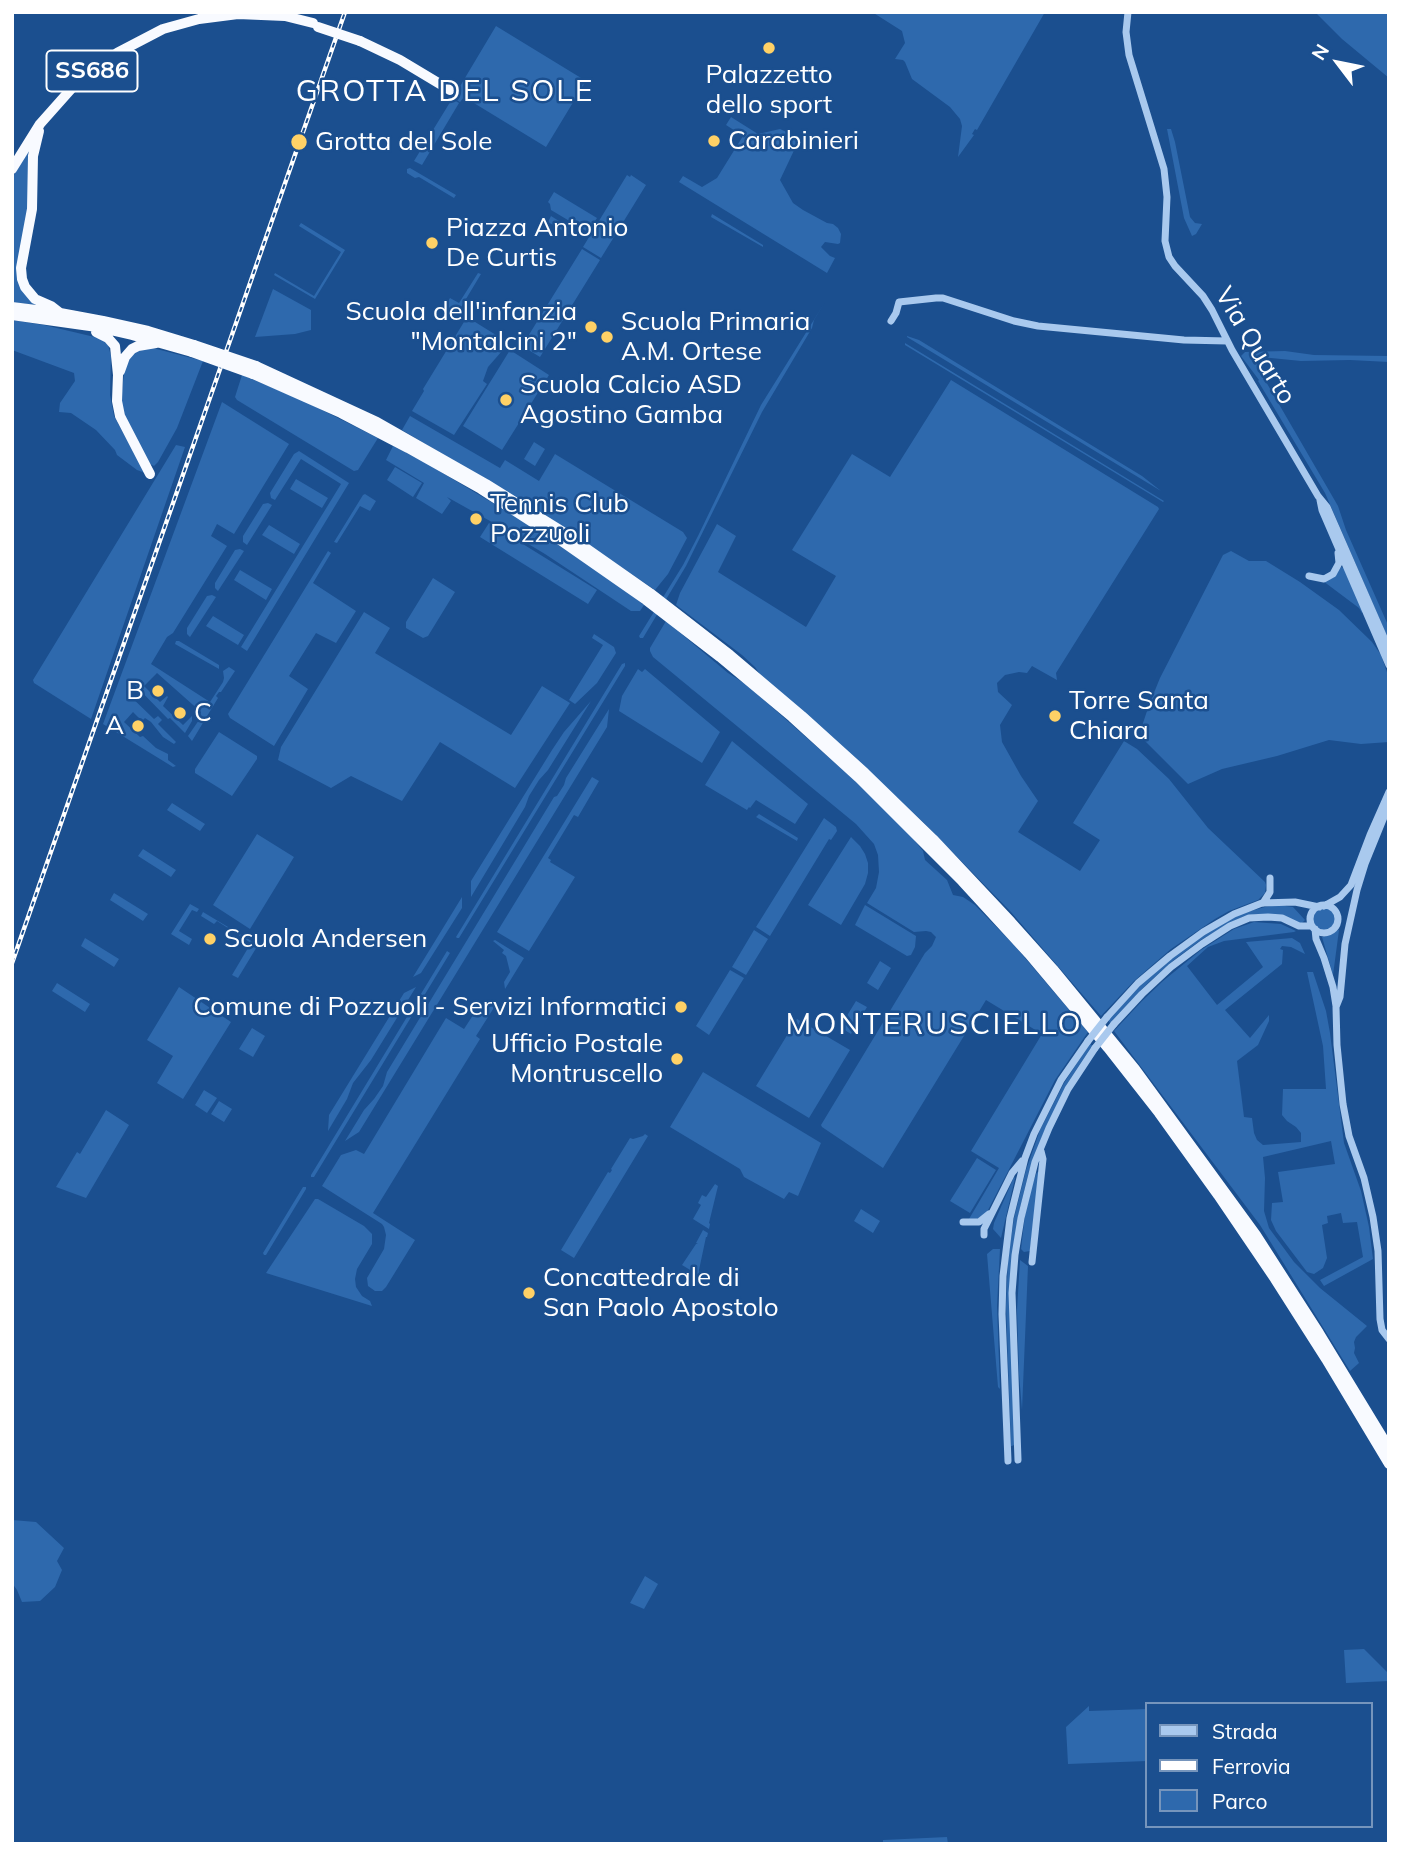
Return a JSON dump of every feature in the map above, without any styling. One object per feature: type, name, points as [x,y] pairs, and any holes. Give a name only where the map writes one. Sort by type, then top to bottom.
[{"type":"highway","name":"SS686","points":[[174,26],[188,12]]},
{"type":"highway","name":"SS686","points":[[291,16],[312,27],[315,25]]},
{"type":"highway","name":"SS686","points":[[16,159],[40,124],[72,88],[101,64],[174,26],[210,17],[291,16],[360,41],[400,60],[450,90]]},
{"type":"highway","name":"SS686","points":[[156,34],[164,34],[210,17]]},
{"type":"highway","points":[[40,124],[34,146],[32,209],[21,268],[22,279],[35,299],[60,313]]},
{"type":"highway","points":[[12,169],[16,159]]},
{"type":"highway","points":[[12,307],[60,313],[148,331],[254,370],[375,425],[410,444],[648,596],[772,690],[873,781],[968,875],[1053,969],[1158,1099],[1256,1235],[1389,1448]]},
{"type":"highway","points":[[12,315],[83,325],[193,348]]},
{"type":"highway","points":[[83,325],[93,332],[103,334],[113,343],[118,375]]},
{"type":"highway","points":[[150,474],[120,416],[117,401],[118,375],[125,357],[132,349],[159,342]]},
{"type":"highway","points":[[673,615],[859,778],[962,881],[1069,1001],[1159,1113],[1224,1204],[1319,1348],[1389,1464]]},
{"type":"street","name":"Via Quarto","points":[[1128,12],[1129,55],[1164,169],[1167,197],[1166,241],[1170,257],[1208,303],[1227,341],[1327,507],[1389,649]]},
{"type":"street","points":[[891,321],[899,302],[936,298],[1038,326],[1184,340],[1227,341]]},
{"type":"street","name":"Via Quarto","points":[[1318,496],[1389,665]]},
{"type":"street","points":[[1309,576],[1324,579],[1333,574],[1339,564],[1339,549]]},
{"type":"street","points":[[1389,792],[1351,885],[1340,897],[1313,912],[1311,917],[1333,987],[1343,1104],[1349,1136],[1364,1178],[1373,1217],[1378,1251],[1380,1319],[1382,1330],[1389,1339]]},
{"type":"street","points":[[1336,1007],[1340,997],[1349,923],[1365,864],[1389,805]]},
{"type":"street","points":[[1262,903],[1270,892],[1270,878]]},
{"type":"street","points":[[1008,1461],[1002,1314],[1003,1276],[1010,1218],[1025,1158],[1061,1080],[1107,1017],[1139,983],[1183,946],[1226,918],[1262,903],[1295,902],[1334,910],[1338,921],[1335,929],[1327,933],[1313,927],[1299,926]]},
{"type":"street","points":[[1018,1460],[1012,1320],[1014,1268],[1021,1218],[1041,1149],[1068,1089],[1095,1048],[1142,994],[1171,967],[1230,926],[1249,918],[1282,918],[1299,926],[1316,939]]},
{"type":"street","points":[[1338,921],[1349,923]]},
{"type":"street","points":[[1032,1262],[1043,1159],[1041,1149]]},
{"type":"street","points":[[984,1235],[984,1229],[1012,1173],[1025,1158]]},
{"type":"street","points":[[963,1222],[979,1222],[994,1208]]},
{"type":"green space","points":[[872,12],[1045,12],[977,130],[972,134],[974,135],[958,157],[962,126],[960,119],[950,107],[912,79],[903,60],[895,59],[905,43],[902,31]]},
{"type":"green space","points":[[1315,12],[1389,12],[1389,78],[1342,39]]},
{"type":"green space","points":[[496,26],[586,81],[546,147],[464,97],[460,102],[453,98]]},
{"type":"green space","points":[[452,99],[459,103],[422,165],[414,161]]},
{"type":"green space","points":[[731,117],[758,134],[780,129],[795,136],[798,142],[780,180],[793,203],[838,228],[841,234],[840,243],[825,242],[821,247],[835,258],[827,273],[679,182],[683,176],[702,187],[717,178],[743,136],[726,125]]},
{"type":"green space","points":[[1167,129],[1171,129],[1175,142],[1190,217],[1195,223],[1202,224],[1192,236],[1184,218]]},
{"type":"green space","points":[[30,148],[30,197],[19,261],[36,305],[12,302],[12,178]]},
{"type":"green space","points":[[410,168],[456,195],[454,198],[419,177],[415,178],[407,173]]},
{"type":"green space","points":[[627,175],[646,185],[601,258],[583,247]]},
{"type":"green space","points":[[554,192],[597,218],[588,232],[551,210],[548,202]]},
{"type":"green space","points":[[712,214],[763,245],[763,247],[711,217]]},
{"type":"green space","points":[[551,216],[578,233],[575,238],[548,222]]},
{"type":"green space","points":[[301,223],[345,250],[315,299],[274,275],[275,273],[314,296],[341,252],[299,226]]},
{"type":"green space","points":[[582,249],[600,260],[540,357],[522,346]]},
{"type":"green space","points":[[478,273],[481,274],[454,319],[442,311],[450,298],[459,303]]},
{"type":"green space","points":[[273,289],[311,310],[311,330],[255,337]]},
{"type":"green space","points":[[825,302],[762,412],[686,566],[643,638],[640,638],[683,565],[761,405]]},
{"type":"green space","points":[[467,317],[509,343],[488,367],[483,381],[487,384],[454,435],[412,411]]},
{"type":"green space","points":[[12,320],[103,339],[111,356],[110,395],[114,416],[145,473],[117,455],[96,430],[71,413],[59,412],[60,403],[75,381],[74,373],[12,350]]},
{"type":"green space","points":[[907,337],[919,340],[1142,476],[1161,491]]},
{"type":"green space","points":[[905,343],[1164,501],[905,345]]},
{"type":"green space","points":[[149,347],[203,361],[177,428],[154,466],[150,464],[125,419],[121,400],[125,364],[131,354]]},
{"type":"green space","name":"Scuola Calcio ASD Agostino Gamba","points":[[510,350],[549,375],[502,450],[463,426]]},
{"type":"green space","points":[[1285,351],[1314,355],[1389,356],[1389,362],[1301,361],[1261,357],[1265,364],[1258,368],[1338,506],[1388,625],[1389,641],[1325,493],[1259,380],[1241,356],[1245,352]]},
{"type":"green space","points":[[242,375],[302,400],[378,438],[358,470],[354,471],[237,400],[235,397]]},
{"type":"green space","points":[[951,380],[1159,509],[1056,673],[1057,680],[1032,666],[1027,673],[1005,675],[997,683],[998,692],[1012,705],[1000,725],[1002,742],[1038,801],[1018,832],[1080,871],[1100,840],[1073,823],[1124,741],[1137,749],[1169,779],[1208,828],[1266,885],[1265,893],[1258,900],[1229,911],[1171,949],[1134,981],[1101,1016],[1011,912],[923,822],[839,743],[762,677],[742,655],[676,605],[717,524],[736,536],[718,572],[806,627],[836,576],[792,550],[852,454],[890,477]]},
{"type":"green space","points":[[222,402],[289,444],[234,534],[217,524],[211,536],[227,546],[151,664],[210,702],[223,682],[223,671],[229,667],[235,671],[216,696],[218,698],[192,741],[188,736],[201,712],[157,673],[144,686],[160,702],[168,697],[163,706],[183,725],[192,716],[185,733],[130,680],[126,692],[154,719],[158,716],[162,720],[158,724],[176,742],[174,744],[163,737],[151,722],[145,718],[142,721],[133,712],[124,722],[140,737],[143,736],[156,748],[168,754],[168,760],[176,766],[173,767],[103,724]]},
{"type":"green space","points":[[410,416],[500,468],[505,460],[539,481],[555,454],[683,532],[687,538],[668,574],[655,590],[548,517],[402,430]]},
{"type":"green space","points":[[534,442],[545,449],[535,466],[524,459]]},
{"type":"green space","points":[[176,445],[185,447],[91,719],[33,680]]},
{"type":"green space","points":[[393,446],[523,521],[644,605],[640,611],[631,611],[545,554],[447,497],[451,501],[442,514],[416,498],[424,483],[386,460]]},
{"type":"green space","points":[[299,451],[349,483],[247,651],[241,647],[341,484],[301,459],[275,500],[271,498],[270,493],[294,454]]},
{"type":"green space","points":[[395,467],[422,483],[413,497],[387,480]]},
{"type":"green space","points":[[296,479],[328,498],[322,508],[290,489]]},
{"type":"green space","points":[[363,495],[376,501],[370,511],[360,506],[337,543],[334,542]]},
{"type":"green space","points":[[263,504],[272,505],[247,545],[243,542],[243,536]]},
{"type":"green space","points":[[489,523],[597,590],[588,604],[480,537]]},
{"type":"green space","points":[[269,525],[300,544],[294,554],[262,535]]},
{"type":"green space","points":[[235,550],[244,551],[218,591],[215,583]]},
{"type":"green space","points":[[328,551],[331,553],[313,583],[356,611],[336,643],[316,633],[289,676],[308,689],[274,746],[230,718],[228,714]]},
{"type":"green space","points":[[1231,551],[1249,561],[1266,561],[1300,582],[1339,610],[1372,642],[1381,655],[1389,678],[1389,742],[1361,744],[1329,740],[1222,769],[1188,784],[1143,739],[1141,729],[1160,678],[1223,555]]},
{"type":"green space","points":[[1341,567],[1344,568],[1362,613],[1323,581],[1334,577]]},
{"type":"green space","points":[[240,570],[272,589],[266,600],[234,580]]},
{"type":"green space","points":[[433,578],[455,592],[428,636],[423,638],[406,628],[406,622]]},
{"type":"green space","points":[[207,596],[216,597],[190,637],[187,628]]},
{"type":"green space","points":[[364,612],[390,628],[375,653],[511,735],[542,686],[570,703],[515,788],[440,742],[402,801],[351,776],[331,788],[278,760],[281,747]]},
{"type":"green space","points":[[213,616],[244,635],[238,645],[206,626]]},
{"type":"green space","points":[[666,621],[728,673],[747,685],[851,777],[907,831],[923,851],[925,860],[947,880],[953,895],[963,897],[975,905],[1014,945],[1088,1032],[1055,1080],[986,1214],[977,1219],[969,1219],[999,1168],[971,1151],[1042,1034],[986,1000],[883,1168],[822,1127],[936,937],[931,932],[914,932],[867,903],[876,888],[879,872],[874,844],[856,824],[653,657],[650,648]]},
{"type":"green space","points":[[594,634],[614,647],[616,653],[597,683],[575,704],[569,700],[603,645],[592,638]]},
{"type":"green space","points":[[176,641],[219,665],[219,669],[175,644]]},
{"type":"green space","points":[[625,663],[459,938],[457,938],[622,664]]},
{"type":"green space","points":[[638,669],[642,672],[645,669],[720,732],[702,763],[619,711],[622,696]]},
{"type":"green space","points":[[591,701],[529,796],[471,897],[471,881],[564,732]]},
{"type":"green space","points":[[609,709],[607,727],[359,1132],[345,1141],[383,1086],[387,1072]]},
{"type":"green space","points":[[219,732],[257,756],[232,796],[195,773]]},
{"type":"green space","points":[[732,741],[808,804],[795,824],[756,800],[747,810],[705,785]]},
{"type":"green space","points":[[592,777],[599,781],[578,817],[574,815],[548,858],[550,862],[575,877],[529,951],[497,932]]},
{"type":"green space","points":[[172,803],[205,824],[200,831],[167,810]]},
{"type":"green space","points":[[759,814],[798,838],[797,841],[756,817]]},
{"type":"green space","points":[[824,818],[836,827],[837,831],[831,840],[829,839],[770,936],[756,927]]},
{"type":"green space","points":[[257,834],[294,857],[250,929],[213,905]]},
{"type":"green space","points":[[851,837],[865,854],[868,873],[865,884],[841,925],[808,905]]},
{"type":"green space","points":[[143,849],[176,870],[171,877],[138,856]]},
{"type":"green space","points":[[114,893],[148,914],[143,921],[110,900]]},
{"type":"green space","points":[[462,897],[462,908],[421,973],[413,977]]},
{"type":"green space","points":[[190,904],[199,909],[197,912],[192,910],[179,931],[192,939],[189,945],[171,934]]},
{"type":"green space","points":[[865,905],[916,936],[911,955],[907,956],[855,925]]},
{"type":"green space","points":[[1278,905],[1293,907],[1305,920],[1301,924],[1273,914],[1257,914],[1230,923],[1174,960],[1110,1023],[1108,1020],[1141,985],[1185,947],[1243,913]]},
{"type":"green space","points":[[1324,908],[1334,915],[1335,919],[1328,929],[1324,930],[1314,923],[1313,919],[1320,909]]},
{"type":"green space","points":[[203,912],[258,945],[238,978],[232,975],[251,943],[217,921],[214,924],[201,916]]},
{"type":"green space","points":[[1254,922],[1281,924],[1296,931],[1224,941],[1208,947],[1187,966],[1217,1005],[1263,967],[1246,942],[1292,938],[1300,943],[1305,954],[1282,946],[1282,964],[1225,1010],[1250,1038],[1269,1015],[1258,1045],[1237,1061],[1244,1117],[1252,1118],[1254,1133],[1263,1145],[1301,1142],[1301,1133],[1282,1115],[1283,1089],[1326,1089],[1323,1046],[1307,972],[1313,972],[1326,1011],[1344,1143],[1361,1191],[1373,1259],[1324,1286],[1320,1280],[1363,1257],[1357,1222],[1343,1223],[1341,1213],[1327,1216],[1328,1223],[1322,1225],[1327,1258],[1323,1268],[1314,1274],[1307,1272],[1276,1231],[1271,1220],[1272,1203],[1283,1202],[1278,1172],[1335,1164],[1331,1141],[1263,1157],[1264,1211],[1269,1228],[1294,1262],[1320,1288],[1367,1326],[1354,1342],[1354,1353],[1359,1363],[1350,1371],[1260,1225],[1114,1031],[1163,981],[1201,950],[1234,929]]},
{"type":"green space","points":[[754,930],[768,939],[746,975],[732,967]]},
{"type":"green space","points":[[1339,930],[1333,975],[1322,937]]},
{"type":"green space","points":[[85,938],[119,959],[114,967],[81,946]]},
{"type":"green space","points":[[493,941],[524,958],[505,989],[504,982],[510,972],[506,956],[502,953],[504,950]]},
{"type":"green space","points":[[447,951],[450,953],[314,1177],[311,1177],[311,1175]]},
{"type":"green space","points":[[880,961],[891,968],[878,990],[867,983]]},
{"type":"green space","points":[[730,970],[744,978],[709,1035],[696,1026]]},
{"type":"green space","points":[[57,983],[90,1004],[85,1012],[52,991]]},
{"type":"green space","points":[[179,987],[231,1022],[183,1099],[157,1083],[173,1056],[147,1040]]},
{"type":"green space","points":[[416,987],[371,1060],[353,1083],[328,1131],[329,1115],[404,993]]},
{"type":"green space","points":[[856,1001],[867,1007],[851,1034],[840,1027]]},
{"type":"green space","points":[[495,1006],[476,1036],[480,1039],[373,1213],[415,1240],[386,1287],[382,1291],[375,1291],[368,1286],[367,1278],[384,1249],[384,1227],[322,1186],[341,1155],[356,1150],[364,1154],[446,1018],[464,1029],[477,1009]]},
{"type":"green space","points":[[797,1019],[850,1050],[809,1118],[756,1086]]},
{"type":"green space","points":[[252,1028],[265,1036],[253,1057],[239,1049]]},
{"type":"green space","points":[[1090,1043],[1092,1046],[1067,1084],[1043,1134],[1029,1171],[1018,1216],[1012,1258],[1014,1445],[1011,1446],[1006,1306],[1008,1259],[1014,1218],[1040,1130],[1064,1083]]},
{"type":"green space","points":[[703,1072],[821,1143],[798,1196],[789,1192],[784,1199],[744,1177],[740,1169],[670,1127]]},
{"type":"green space","points":[[204,1090],[217,1098],[207,1113],[195,1105]]},
{"type":"green space","points":[[219,1101],[232,1109],[224,1122],[211,1114]]},
{"type":"green space","points":[[106,1110],[129,1125],[86,1198],[56,1187],[77,1152],[80,1154]]},
{"type":"green space","points":[[645,1134],[648,1136],[574,1258],[561,1250],[630,1138]]},
{"type":"green space","points":[[977,1158],[996,1170],[970,1213],[950,1201]]},
{"type":"green space","points":[[1037,1172],[1030,1251],[1024,1252],[1021,1249],[1025,1215]]},
{"type":"green space","points":[[1014,1177],[1001,1238],[993,1229],[994,1223]]},
{"type":"green space","points":[[715,1184],[718,1186],[709,1229],[693,1219],[701,1205],[698,1203],[702,1195],[706,1197]]},
{"type":"green space","points":[[303,1187],[306,1189],[264,1255],[263,1253]]},
{"type":"green space","points":[[315,1199],[364,1226],[372,1234],[372,1244],[357,1269],[355,1279],[356,1287],[372,1306],[266,1273]]},
{"type":"green space","points":[[861,1209],[880,1221],[873,1233],[854,1221]]},
{"type":"green space","points":[[703,1230],[708,1233],[700,1276],[682,1265],[698,1244],[696,1243]]},
{"type":"green space","points":[[993,1249],[1000,1249],[997,1306],[1000,1389],[987,1254]]},
{"type":"green space","points":[[1020,1260],[1028,1266],[1022,1410],[1017,1310]]},
{"type":"green space","points":[[12,1520],[36,1522],[64,1548],[57,1561],[62,1570],[55,1587],[40,1601],[22,1602],[12,1583]]},
{"type":"green space","points":[[645,1576],[658,1584],[644,1609],[630,1603]]},
{"type":"green space","points":[[1364,1649],[1389,1674],[1389,1681],[1346,1683],[1344,1650]]},
{"type":"green space","points":[[1089,1706],[1089,1711],[1146,1709],[1146,1761],[1068,1764],[1066,1727]]},
{"type":"green space","points":[[947,1837],[948,1844],[883,1844],[883,1840]]},
{"type":"railway","points":[[12,963],[345,12]]},
{"type":"place","name":"Palazzetto dello sport","points":[[769,48]]},
{"type":"place","name":"Carabinieri","points":[[714,141]]},
{"type":"place","name":"Grotta del Sole","points":[[299,142]]},
{"type":"place","name":"Piazza Antonio De Curtis","points":[[432,243]]},
{"type":"place","name":"Scuola dell'infanzia \"Montalcini 2\"","points":[[591,327]]},
{"type":"place","name":"Scuola Primaria A.M. Ortese","points":[[607,337]]},
{"type":"place","name":"Scuola Calcio ASD Agostino Gamba","points":[[506,400]]},
{"type":"place","name":"Tennis Club Pozzuoli","points":[[476,519]]},
{"type":"place","name":"B","points":[[158,691]]},
{"type":"place","name":"C","points":[[180,713]]},
{"type":"place","name":"Torre Santa Chiara","points":[[1055,716]]},
{"type":"place","name":"A","points":[[138,726]]},
{"type":"place","name":"Scuola Andersen","points":[[210,939]]},
{"type":"place","name":"Comune di Pozzuoli - Servizi Informatici","points":[[681,1007]]},
{"type":"place","name":"Ufficio Postale Montruscello","points":[[677,1059]]},
{"type":"place","name":"Concattedrale di San Paolo Apostolo","points":[[529,1293]]},
{"type":"district","name":"GROTTA DEL SOLE","points":[[445,92]]},
{"type":"district","name":"MONTERUSCIELLO","points":[[934,1025]]}]
